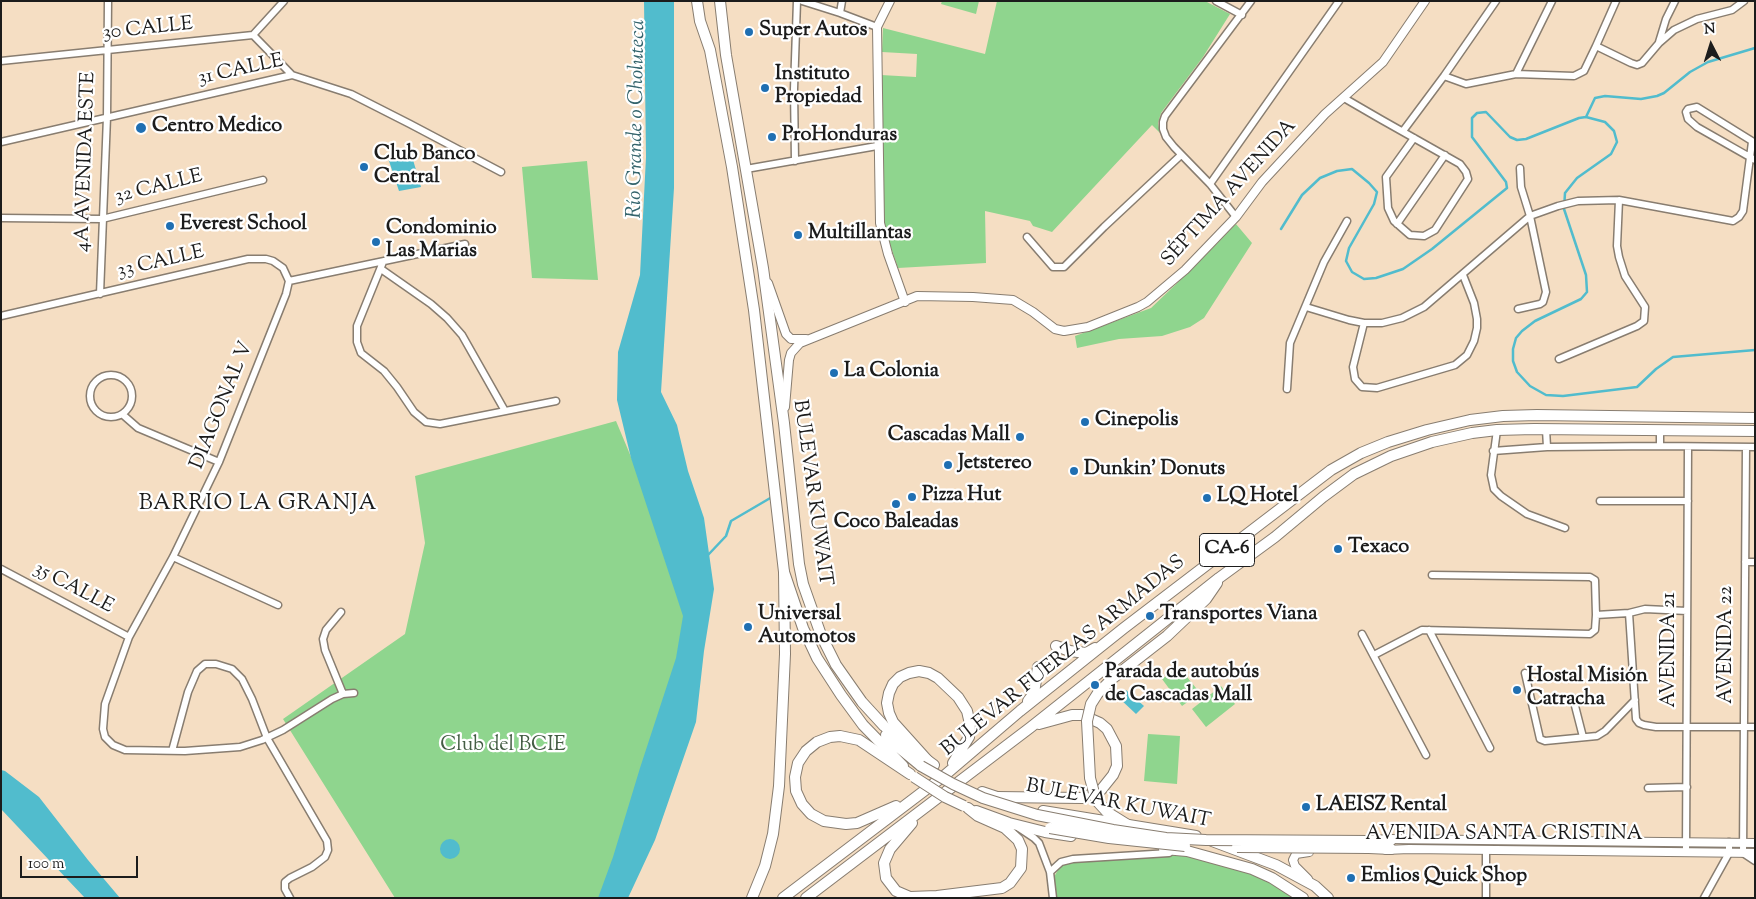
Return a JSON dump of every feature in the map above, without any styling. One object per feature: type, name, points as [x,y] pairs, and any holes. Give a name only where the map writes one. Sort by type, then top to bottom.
[{"type":"main road","name":"BULEVAR KUWAIT","points":[[697,1],[700,21],[710,50],[732,167],[754,310],[784,572],[803,628],[817,658],[841,695],[863,725],[912,775],[945,797],[966,807],[1009,823],[1053,834],[1187,851],[1252,868],[1272,878],[1303,898]]},
{"type":"main road","points":[[702,1],[710,50]]},
{"type":"main road","points":[[715,1],[726,55]]},
{"type":"main road","name":"BULEVAR KUWAIT","points":[[720,1],[726,55],[763,268],[803,584],[818,628],[836,666],[862,702],[872,721],[898,747],[982,792],[1038,810],[1200,837],[1276,865],[1315,886],[1328,898]]},
{"type":"main road","name":"BULEVAR FUERZAS ARMADAS","points":[[782,898],[945,775],[1020,711],[1124,628],[1331,470],[1361,453],[1388,442],[1427,430],[1470,420],[1503,416],[1755,418]]},
{"type":"main road","name":"BULEVAR FUERZAS ARMADAS","points":[[806,898],[1031,727],[1219,578],[1275,537],[1322,497],[1354,474],[1391,456],[1432,442],[1496,430],[1755,432]]},
{"type":"main road","points":[[752,898],[767,858],[773,834],[779,786],[786,654],[784,572]]},
{"type":"main road","points":[[1128,825],[1107,812],[1096,800],[1091,785],[1087,721],[1089,710],[1093,700],[1105,685],[1156,645],[1206,599],[1219,578]]},
{"type":"main road","points":[[1056,646],[1070,651],[1086,653],[1124,628]]},
{"type":"main road","points":[[1020,711],[1034,693],[1038,667]]},
{"type":"main road","points":[[945,775],[969,737],[969,717],[958,697],[938,678],[924,672],[910,673],[897,681],[889,693],[887,703],[893,722],[928,764],[953,784],[984,798],[1036,815],[1166,838],[1368,844]]},
{"type":"main road","points":[[996,797],[1083,798],[1101,790],[1113,775],[1117,766],[1116,746],[1107,729],[1100,722],[1091,718],[1072,715],[1051,719],[1031,727]]},
{"type":"main road","points":[[912,775],[859,740],[840,736],[830,737],[817,742],[806,751],[798,763],[795,777],[796,791],[802,804],[811,814],[834,824],[856,823],[916,797]]},
{"type":"main road","points":[[924,809],[890,848],[884,863],[884,871],[890,885],[902,895],[910,897],[937,896],[1002,888],[1016,876],[1022,858],[1022,849],[1018,840],[1005,828],[978,816],[966,807]]},
{"type":"main road","points":[[1020,825],[1165,845],[1245,847],[1391,844]]},
{"type":"street","name":"4A AVENIDA ESTE","points":[[100,294],[108,117],[108,1]]},
{"type":"street","points":[[284,1],[253,35],[292,75]]},
{"type":"street","points":[[795,161],[794,89],[797,1]]},
{"type":"street","points":[[802,1],[877,27]]},
{"type":"street","points":[[840,13],[842,1]]},
{"type":"street","points":[[890,1],[877,27],[877,146],[880,223],[888,254],[905,302]]},
{"type":"street","points":[[1216,1],[1242,15]]},
{"type":"street","points":[[1236,217],[1210,184],[1166,137],[1162,122],[1252,1]]},
{"type":"street","points":[[1210,184],[1339,1]]},
{"type":"street","name":"SÉPTIMA AVENIDA","points":[[808,339],[917,296],[924,295],[1013,300],[1055,329],[1064,331],[1088,326],[1138,307],[1147,302],[1185,270],[1236,217],[1262,182],[1325,114],[1383,62],[1425,1]]},
{"type":"street","points":[[1403,132],[1496,1]]},
{"type":"street","points":[[1516,74],[1552,1]]},
{"type":"street","points":[[1444,76],[1466,84],[1516,74],[1574,76],[1580,74],[1584,72],[1616,1]]},
{"type":"street","points":[[1659,43],[1666,19],[1675,1]]},
{"type":"street","points":[[1732,10],[1735,1]]},
{"type":"street","points":[[1596,46],[1637,64],[1646,60],[1659,43],[1674,30],[1697,19],[1732,10],[1744,1]]},
{"type":"street","name":"30 CALLE","points":[[1,61],[253,35]]},
{"type":"street","name":"31 CALLE","points":[[1,142],[292,75],[351,94],[501,172]]},
{"type":"street","points":[[1344,98],[1460,164],[1466,172],[1468,179],[1436,230],[1424,236],[1410,235],[1394,221],[1388,208],[1386,178],[1414,138]]},
{"type":"street","points":[[1306,307],[1364,323],[1392,321],[1414,314],[1463,275],[1530,216],[1578,201],[1619,200],[1733,221],[1743,211],[1752,159],[1753,142],[1696,107],[1688,109],[1686,112],[1688,120],[1696,127],[1752,159]]},
{"type":"street","points":[[746,169],[877,146]]},
{"type":"street","points":[[1027,237],[1053,267],[1064,268],[1104,227],[1182,155]]},
{"type":"street","points":[[1397,224],[1445,156]]},
{"type":"street","points":[[1518,310],[1544,302],[1546,292],[1530,216],[1521,187],[1520,168]]},
{"type":"street","name":"32 CALLE","points":[[1,218],[102,219],[262,180]]},
{"type":"street","points":[[1559,359],[1637,326],[1644,321],[1645,307],[1625,276],[1618,256],[1619,200]]},
{"type":"street","points":[[1287,390],[1290,343],[1324,262],[1347,221]]},
{"type":"street","points":[[289,281],[465,244]]},
{"type":"street","name":"33 CALLE","points":[[1,316],[256,258],[266,258],[278,264],[283,268],[289,281]]},
{"type":"street","points":[[384,262],[357,326],[356,342],[361,353],[384,371],[414,412],[426,422],[440,424],[556,401]]},
{"type":"street","points":[[763,268],[786,334],[791,339],[808,339]]},
{"type":"street","points":[[380,269],[431,304],[462,335],[505,411]]},
{"type":"street","points":[[1364,323],[1353,367],[1354,379],[1362,387],[1377,388],[1455,365],[1471,349],[1477,328],[1474,303],[1463,275]]},
{"type":"street","name":"DIAGONAL V","points":[[289,281],[286,294],[219,462],[173,557],[129,637],[105,704],[103,728],[106,737],[113,745],[125,750],[172,751],[240,747],[267,738],[283,730],[343,694]]},
{"type":"street","points":[[784,423],[789,360],[795,349],[808,339]]},
{"type":"street","points":[[112,375],[119,376],[129,385],[132,391],[131,404],[122,414],[116,417],[102,415],[92,405],[91,390],[99,379],[112,375]]},
{"type":"street","points":[[122,414],[138,428],[219,462]]},
{"type":"street","points":[[1546,429],[1547,447]]},
{"type":"street","points":[[1496,430],[1491,475],[1494,488],[1501,496],[1526,514],[1565,528]]},
{"type":"street","points":[[1660,430],[1660,446]]},
{"type":"street","points":[[1493,451],[1547,447],[1660,446],[1755,448]]},
{"type":"street","name":"AVENIDA 21","points":[[1686,852],[1688,447]]},
{"type":"street","name":"AVENIDA 22","points":[[1743,853],[1746,447]]},
{"type":"street","points":[[1600,501],[1688,501]]},
{"type":"street","points":[[173,557],[278,605]]},
{"type":"street","points":[[1745,562],[1755,562]]},
{"type":"street","name":"35 CALLE","points":[[1,569],[129,637]]},
{"type":"street","points":[[1374,656],[1422,630],[1590,634],[1595,630],[1595,580],[1590,577],[1432,575]]},
{"type":"street","points":[[1596,614],[1629,613],[1645,609],[1687,611]]},
{"type":"street","points":[[341,612],[326,630],[323,639],[325,650],[343,694],[354,693]]},
{"type":"street","points":[[1629,613],[1636,719],[1639,723],[1656,727],[1755,727]]},
{"type":"street","points":[[1429,630],[1490,748]]},
{"type":"street","points":[[1362,634],[1426,755]]},
{"type":"street","points":[[172,751],[188,692],[197,671],[205,664],[216,664],[232,669],[242,679],[267,738],[327,841],[328,850],[325,857],[285,882],[285,889],[290,898]]},
{"type":"street","points":[[1525,673],[1540,739],[1545,741],[1597,736],[1605,731],[1635,700]]},
{"type":"street","points":[[1574,698],[1583,737]]},
{"type":"street","points":[[1648,788],[1687,787]]},
{"type":"street","points":[[1009,823],[1039,843],[1050,872],[1053,897],[1044,898]]},
{"type":"street","name":"AVENIDA SANTA CRISTINA","points":[[1200,837],[1369,836],[1391,844],[1486,850],[1755,853]]},
{"type":"street","points":[[1704,898],[1729,853],[1729,842]]},
{"type":"street","name":"AVENIDA SANTA CRISTINA","points":[[1315,886],[1294,864],[1293,860],[1296,854],[1306,852],[1371,853],[1391,844],[1755,843]]},
{"type":"street","points":[[1486,850],[1486,898]]},
{"type":"street","points":[[1050,872],[1061,862],[1073,859],[1187,851]]},
{"type":"street","points":[[1743,853],[1755,861]]},
{"type":"street","points":[[819,897],[822,886]]},
{"type":"green space","points":[[942,1],[979,1],[976,14],[941,4]]},
{"type":"green space","points":[[997,1],[1205,1],[1230,14],[1203,57],[1161,113],[1158,123],[1160,133],[1152,125],[1052,232],[1033,226],[1030,221],[985,211],[986,263],[898,268],[883,224],[881,75],[916,77],[917,54],[882,52],[883,28],[985,54]]},
{"type":"green space","points":[[587,161],[598,280],[532,278],[522,167]]},
{"type":"green space","points":[[1236,224],[1252,243],[1204,318],[1190,327],[1162,336],[1119,339],[1077,348],[1075,336],[1151,308]]},
{"type":"green space","name":"Club del BCIE","points":[[616,421],[670,550],[684,599],[686,685],[606,898],[395,898],[283,719],[405,634],[425,543],[415,476]]},
{"type":"green space","points":[[1179,667],[1200,693],[1182,706],[1162,679]]},
{"type":"green space","points":[[1221,686],[1235,704],[1206,727],[1192,709]]},
{"type":"green space","points":[[1148,734],[1180,736],[1177,784],[1144,781]]},
{"type":"green space","points":[[1186,854],[1249,872],[1281,887],[1295,898],[1056,898],[1054,877],[1059,868],[1067,863]]},
{"type":"water","points":[[644,1],[674,1],[674,188],[661,392],[677,425],[688,471],[704,518],[714,589],[704,651],[696,722],[655,840],[628,898],[598,898],[613,857],[676,658],[683,616],[631,458],[617,400],[618,352],[640,275],[646,157]]},
{"type":"water","points":[[411,153],[421,187],[399,191],[388,158]]},
{"type":"water","points":[[1126,690],[1144,706],[1136,714],[1119,698]]},
{"type":"water","points":[[1,770],[5,771],[39,797],[120,898],[85,898],[1,809]]},
{"type":"water","points":[[450,839],[457,842],[460,849],[457,856],[450,859],[443,856],[440,849],[443,842]]},
{"type":"waterway","points":[[1586,117],[1595,98],[1605,96],[1641,99],[1657,96],[1664,93],[1690,72],[1708,62],[1755,48]]},
{"type":"waterway","points":[[1281,229],[1302,195],[1320,178],[1337,171],[1352,169],[1377,192],[1374,204],[1349,248],[1346,261],[1352,272],[1364,279],[1376,278],[1403,269],[1432,249],[1507,188],[1506,182],[1472,137],[1472,118],[1477,113],[1486,112],[1510,137],[1517,140],[1526,139],[1586,117],[1605,122],[1614,131],[1617,142],[1611,154],[1577,178],[1565,193],[1564,209],[1586,275],[1587,292],[1581,299],[1535,321],[1522,331],[1516,338],[1513,349],[1513,361],[1517,372],[1530,386],[1546,395],[1563,396],[1637,387],[1656,369],[1673,357],[1755,350]]},
{"type":"waterway","points":[[708,555],[726,536],[731,521],[772,497]]},
{"type":"place","name":"Super Autos","points":[[749,32]]},
{"type":"place","name":"Instituto Propiedad","points":[[765,88]]},
{"type":"place","name":"Centro Medico","points":[[141,128]]},
{"type":"place","name":"ProHonduras","points":[[772,137]]},
{"type":"place","name":"Club Banco Central","points":[[364,167]]},
{"type":"place","name":"Everest School","points":[[170,226]]},
{"type":"place","name":"Multillantas","points":[[798,235]]},
{"type":"place","name":"Condominio Las Marias","points":[[376,242]]},
{"type":"place","name":"La Colonia","points":[[834,373]]},
{"type":"place","name":"Cinepolis","points":[[1085,422]]},
{"type":"place","name":"Cascadas Mall","points":[[1020,437]]},
{"type":"place","name":"Jetstereo","points":[[948,465]]},
{"type":"place","name":"Dunkin' Donuts","points":[[1074,471]]},
{"type":"place","name":"Pizza Hut","points":[[912,497]]},
{"type":"place","name":"LQ Hotel","points":[[1207,498]]},
{"type":"place","name":"Coco Baleadas","points":[[896,504]]},
{"type":"place","name":"Texaco","points":[[1338,549]]},
{"type":"place","name":"Transportes Viana","points":[[1150,616]]},
{"type":"place","name":"Universal Automotos","points":[[748,627]]},
{"type":"place","name":"Parada de autobús de Cascadas Mall","points":[[1095,685]]},
{"type":"place","name":"Hostal Misión Catracha","points":[[1517,690]]},
{"type":"place","name":"LAEISZ Rental","points":[[1306,807]]},
{"type":"place","name":"Emlios Quick Shop","points":[[1351,878]]},
{"type":"district","name":"BARRIO LA GRANJA","points":[[258,505]]},
{"type":"water label","name":"Río Grande o Choluteca","points":[[638,119]]}]
